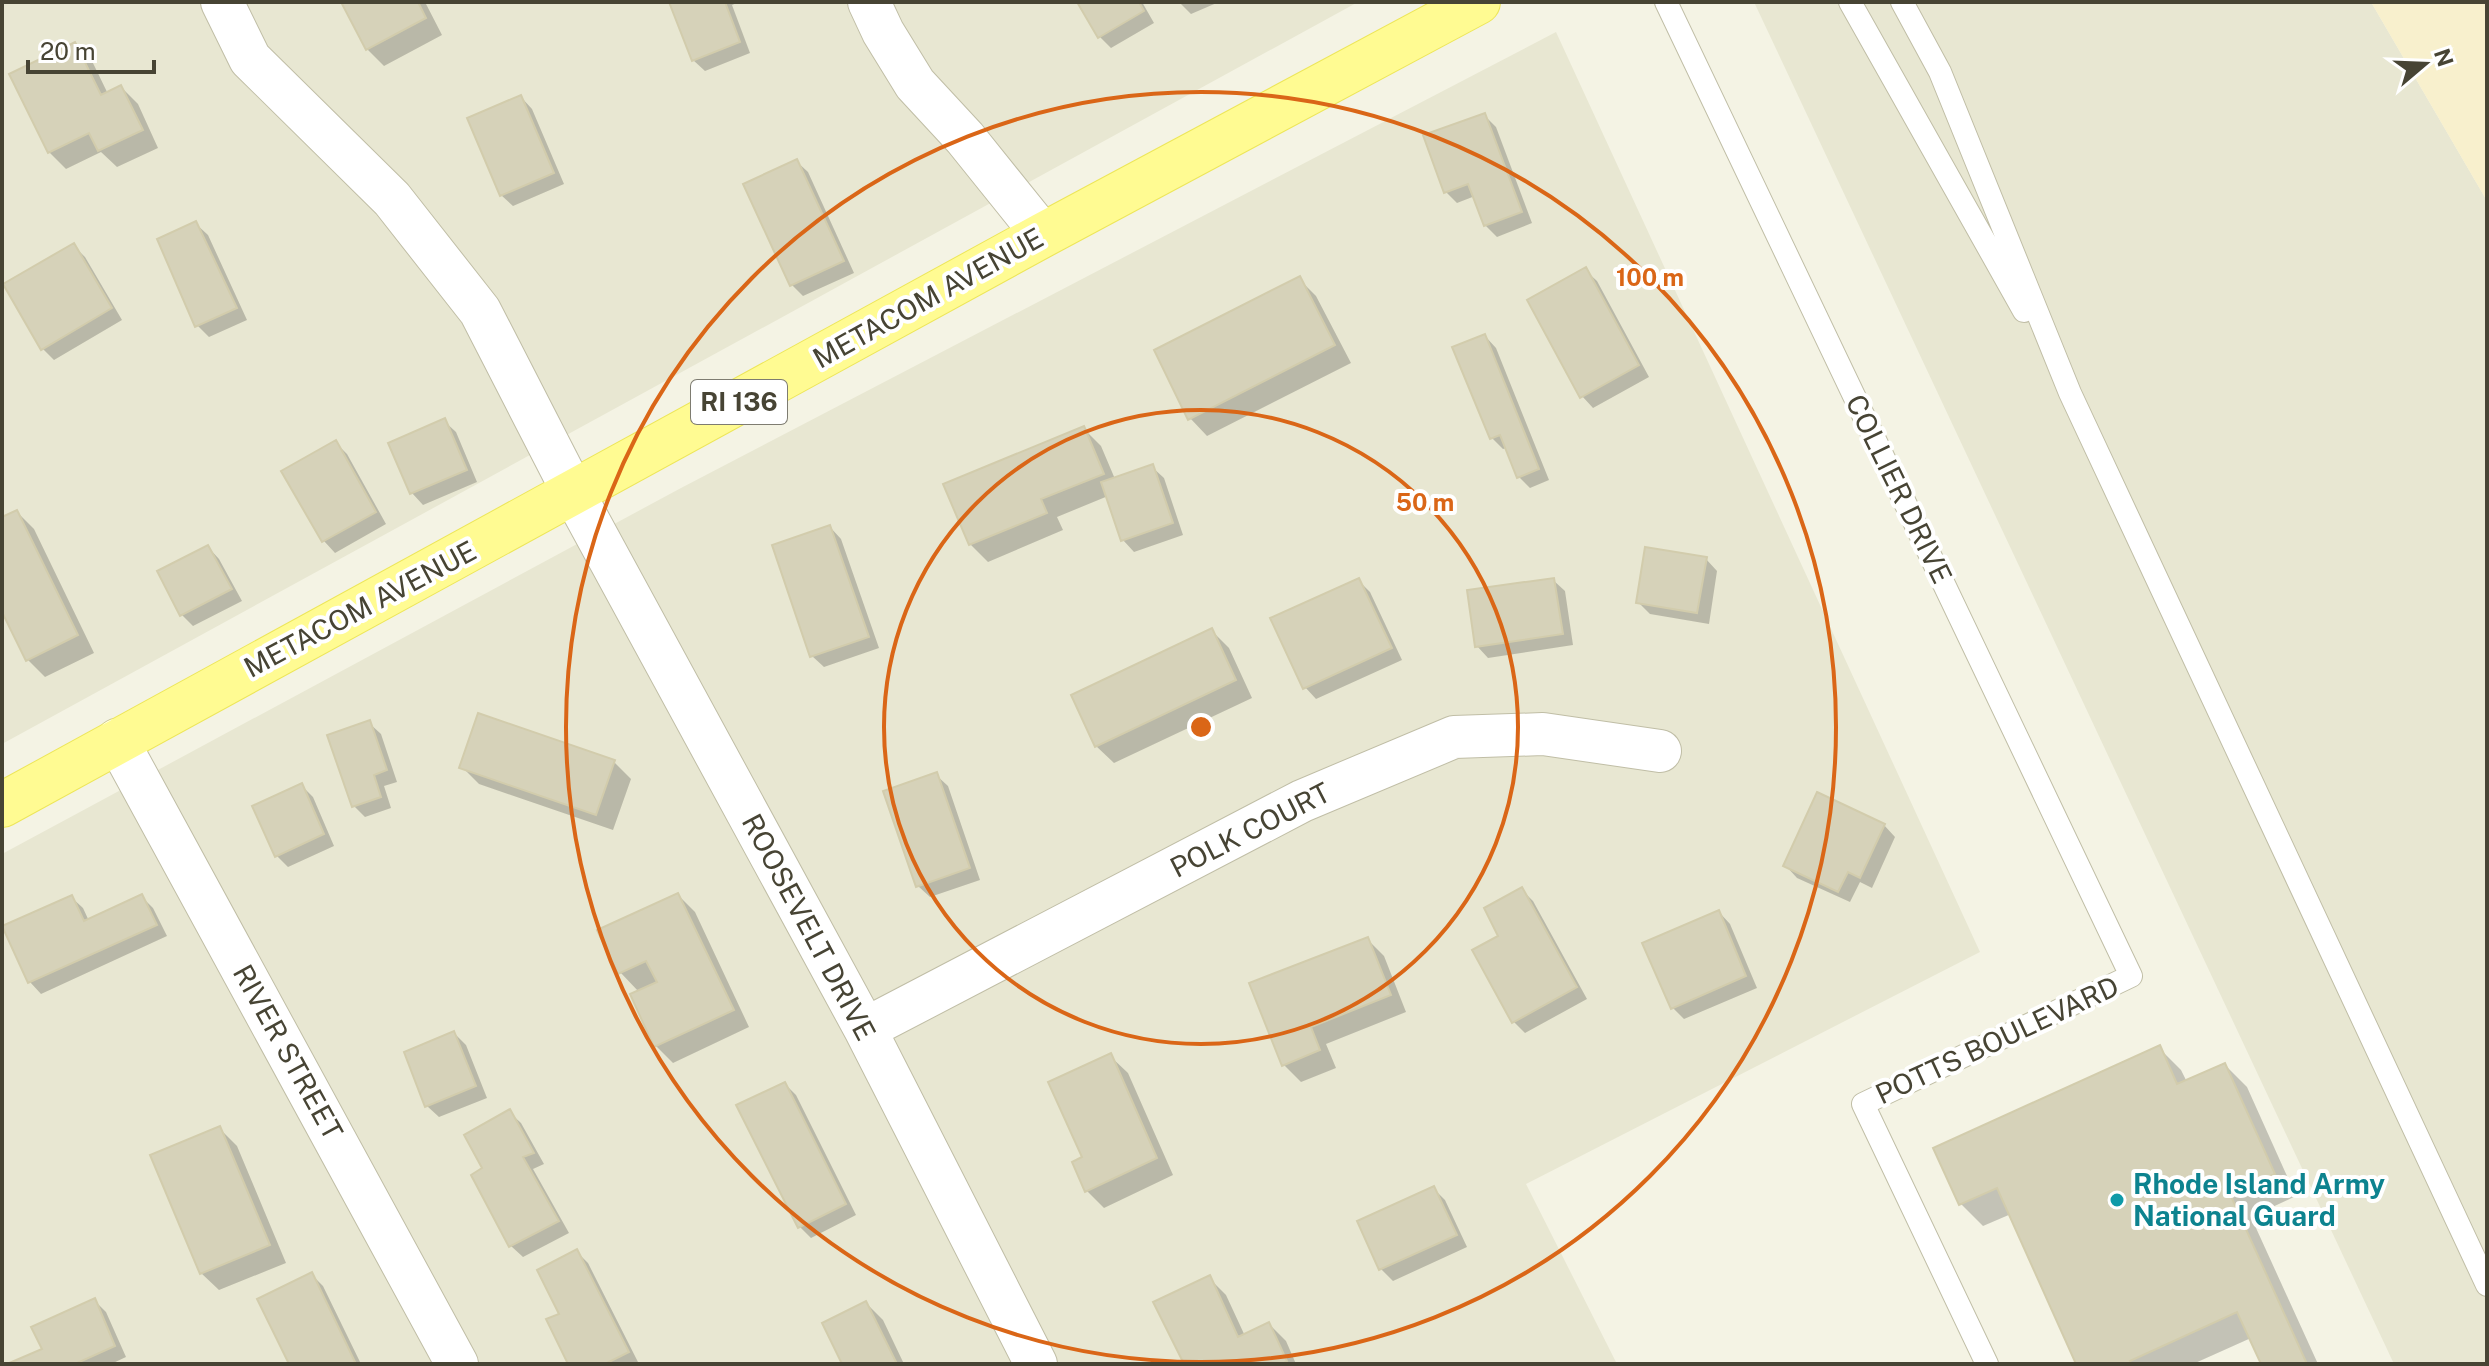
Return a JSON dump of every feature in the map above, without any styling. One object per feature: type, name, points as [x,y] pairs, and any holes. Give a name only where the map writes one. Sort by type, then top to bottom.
[{"type":"main road","name":"METACOM AVENUE","points":[[2,805],[1043,235],[1478,2]]},
{"type":"street","name":"ROOSEVELT DRIVE","points":[[222,2],[250,59],[392,199],[480,311],[574,494],[865,1029],[1036,1364]]},
{"type":"street","points":[[869,2],[883,32],[915,84],[965,138],[1043,235]]},
{"type":"street","name":"POLK COURT","points":[[865,1029],[1302,801],[1454,737],[1543,734],[1660,751]]},
{"type":"street","name":"RIVER STREET","points":[[117,740],[457,1364]]},
{"type":"lane","name":"COLLIER DRIVE","points":[[1666,2],[2131,976]]},
{"type":"lane","points":[[1850,2],[2070,393]]},
{"type":"lane","points":[[1902,2],[1940,72],[2070,393],[2487,1285]]},
{"type":"lane","name":"POTTS BOULEVARD","points":[[1987,1364],[1863,1104],[2131,976]]},
{"type":"shaded area","points":[[2,2],[1358,2],[2,744]]},
{"type":"shaded area","points":[[1754,2],[2371,2],[2487,201],[2487,1364],[2394,1364]]},
{"type":"shaded area","points":[[2371,2],[2487,2],[2487,201]]},
{"type":"shaded area","points":[[1556,32],[1980,952],[1526,1184],[1617,1364],[2,1364],[2,854],[681,488]]},
{"type":"building","points":[[341,2],[418,2],[426,18],[366,50]]},
{"type":"building","points":[[669,2],[725,2],[740,42],[692,61]]},
{"type":"building","points":[[1077,2],[1139,2],[1144,11],[1098,38]]},
{"type":"building","points":[[75,42],[101,95],[121,85],[143,130],[98,151],[89,133],[48,153],[9,74]]},
{"type":"building","points":[[521,95],[554,173],[500,196],[467,118]]},
{"type":"building","points":[[1485,113],[1522,212],[1484,226],[1468,184],[1444,193],[1423,135]]},
{"type":"building","points":[[797,159],[844,261],[790,286],[743,184]]},
{"type":"building","points":[[196,221],[237,308],[195,327],[157,239]]},
{"type":"building","points":[[74,243],[112,308],[41,350],[3,284]]},
{"type":"building","points":[[1586,267],[1639,365],[1580,398],[1527,300]]},
{"type":"building","points":[[1300,276],[1335,345],[1188,420],[1154,350]]},
{"type":"building","points":[[1485,334],[1539,469],[1517,478],[1500,435],[1490,439],[1452,347]]},
{"type":"building","points":[[445,418],[467,470],[410,494],[388,443]]},
{"type":"building","points":[[1084,426],[1104,474],[1041,499],[1047,513],[969,545],[943,484]]},
{"type":"building","points":[[336,440],[376,512],[322,542],[281,471]]},
{"type":"building","points":[[1153,464],[1173,523],[1121,541],[1101,482]]},
{"type":"building","points":[[17,510],[78,635],[26,661],[2,612],[2,517]]},
{"type":"building","points":[[830,525],[869,637],[810,657],[772,545]]},
{"type":"building","points":[[208,545],[232,589],[180,616],[157,571]]},
{"type":"building","points":[[1645,547],[1707,557],[1697,613],[1636,603]]},
{"type":"building","points":[[1359,578],[1392,648],[1303,689],[1270,618]]},
{"type":"building","points":[[1554,578],[1563,634],[1475,647],[1467,590]]},
{"type":"building","points":[[1212,628],[1236,680],[1095,747],[1071,695]]},
{"type":"building","points":[[478,713],[615,760],[596,815],[459,768]]},
{"type":"building","points":[[370,720],[387,770],[374,775],[381,797],[352,807],[327,735]]},
{"type":"building","points":[[937,772],[970,868],[916,887],[883,791]]},
{"type":"building","points":[[302,783],[324,834],[275,857],[252,806]]},
{"type":"building","points":[[1817,792],[1885,824],[1860,878],[1848,872],[1838,892],[1783,866]]},
{"type":"building","points":[[1522,887],[1577,987],[1512,1023],[1472,950],[1498,936],[1484,908]]},
{"type":"building","points":[[678,893],[734,1010],[654,1047],[630,994],[657,982],[646,961],[618,974],[597,930]]},
{"type":"building","points":[[142,894],[157,925],[28,983],[2,926],[72,895],[84,921]]},
{"type":"building","points":[[1719,910],[1746,976],[1671,1009],[1642,943]]},
{"type":"building","points":[[1368,937],[1391,995],[1311,1027],[1320,1050],[1282,1066],[1249,983]]},
{"type":"building","points":[[454,1031],[476,1086],[425,1107],[404,1052]]},
{"type":"building","name":"Rhode Island Army National Guard","points":[[2160,1045],[2177,1084],[2225,1063],[2275,1174],[2230,1194],[2307,1364],[2261,1364],[2237,1312],[2130,1361],[2132,1364],[2076,1364],[1997,1188],[1959,1205],[1933,1148]]},
{"type":"building","points":[[1111,1053],[1157,1158],[1085,1192],[1072,1162],[1082,1157],[1048,1082]]},
{"type":"building","points":[[785,1082],[846,1204],[798,1228],[736,1105]]},
{"type":"building","points":[[510,1109],[534,1153],[523,1157],[559,1221],[509,1247],[471,1175],[482,1168],[464,1135]]},
{"type":"building","points":[[220,1126],[270,1245],[200,1274],[150,1155]]},
{"type":"building","points":[[1434,1186],[1457,1235],[1379,1270],[1357,1221]]},
{"type":"building","points":[[577,1249],[629,1352],[605,1364],[568,1364],[546,1319],[559,1314],[537,1270]]},
{"type":"building","points":[[312,1272],[356,1364],[289,1364],[257,1299]]},
{"type":"building","points":[[1210,1275],[1238,1337],[1269,1322],[1287,1361],[1282,1364],[1184,1364],[1153,1302]]},
{"type":"building","points":[[95,1298],[115,1346],[75,1364],[7,1364],[42,1349],[31,1327]]},
{"type":"building","points":[[866,1301],[897,1364],[842,1364],[822,1323]]},
{"type":"place","name":"Rhode Island Army National Guard","points":[[2117,1200]]}]
